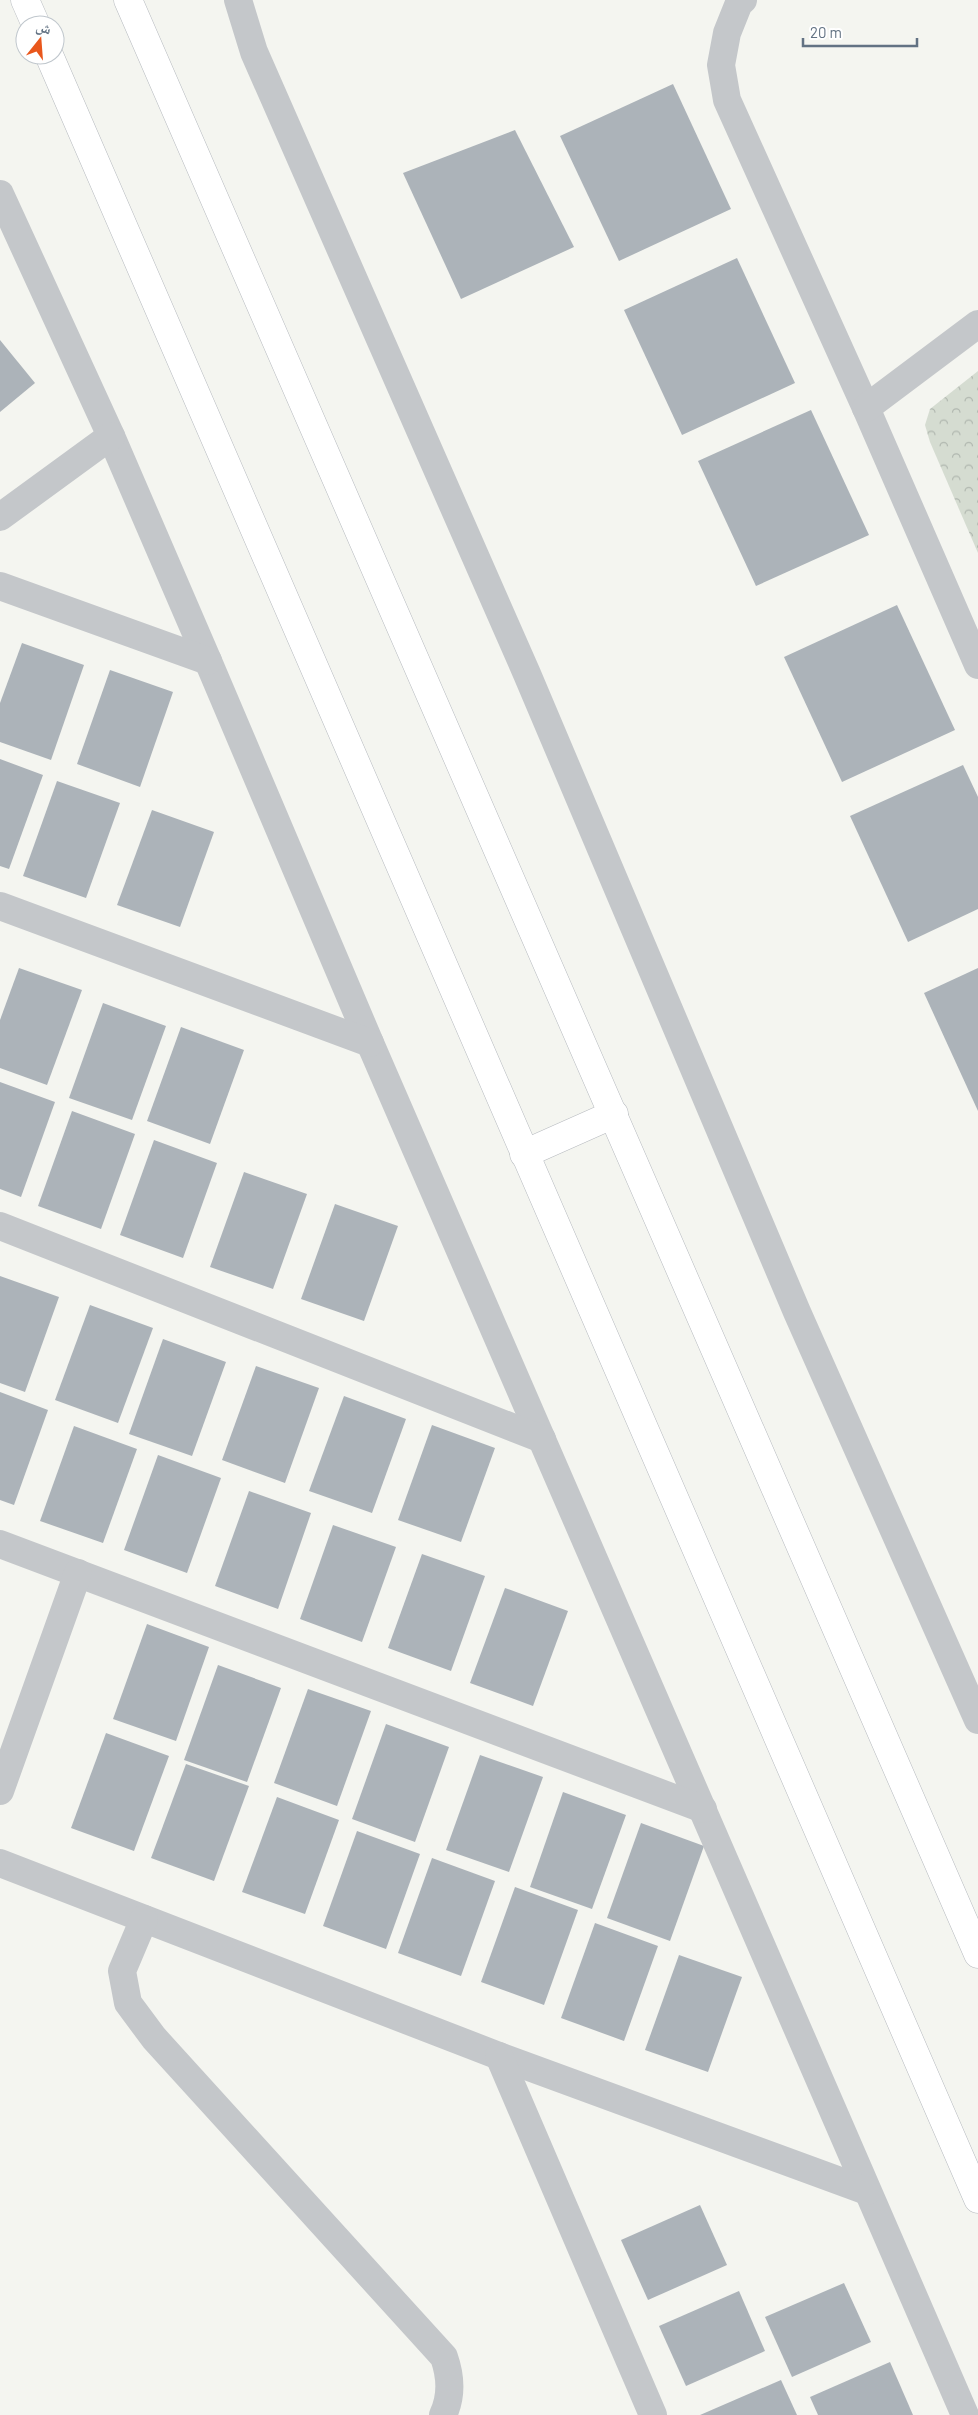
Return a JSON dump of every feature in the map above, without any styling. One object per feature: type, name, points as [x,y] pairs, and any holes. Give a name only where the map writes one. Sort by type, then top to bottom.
[{"type":"street","points":[[25,0],[32,15]]},
{"type":"street","points":[[128,0],[978,1954]]},
{"type":"street","points":[[238,0],[254,52],[527,674],[797,1312],[978,1720]]},
{"type":"street","points":[[743,0],[739,3],[726,33],[720,65],[727,100],[866,408],[978,664]]},
{"type":"street","points":[[53,65],[978,2199]]},
{"type":"street","points":[[0,194],[111,436],[370,1043],[965,2415]]},
{"type":"street","points":[[866,408],[978,324]]},
{"type":"street","points":[[0,517],[111,436]]},
{"type":"street","points":[[0,586],[208,661]]},
{"type":"street","points":[[0,906],[370,1043]]},
{"type":"street","points":[[524,1154],[614,1114]]},
{"type":"street","points":[[0,1226],[542,1439]]},
{"type":"street","points":[[0,1544],[702,1809]]},
{"type":"street","points":[[0,1791],[78,1573]]},
{"type":"street","points":[[0,1863],[499,2056],[868,2191]]},
{"type":"street","points":[[144,1919],[122,1971],[128,2003],[154,2038],[444,2357],[449,2372],[450,2386],[448,2404],[442,2415]]},
{"type":"street","points":[[499,2056],[653,2415]]},
{"type":"green space","points":[[978,371],[978,553],[930,442],[925,425],[930,409]]},
{"type":"building","points":[[673,84],[731,209],[619,261],[560,136]]},
{"type":"building","points":[[515,130],[574,247],[461,299],[403,173]]},
{"type":"building","points":[[737,258],[795,383],[682,435],[624,310]]},
{"type":"building","points":[[0,340],[35,383],[0,412]]},
{"type":"building","points":[[811,410],[869,535],[756,586],[698,461]]},
{"type":"building","points":[[897,605],[955,730],[842,782],[784,657]]},
{"type":"building","points":[[22,643],[84,665],[51,760],[0,742],[0,703]]},
{"type":"building","points":[[110,670],[173,692],[140,787],[77,764]]},
{"type":"building","points":[[0,759],[43,775],[9,869],[0,866]]},
{"type":"building","points":[[963,765],[978,797],[978,909],[908,942],[850,816]]},
{"type":"building","points":[[57,781],[120,803],[86,898],[23,876]]},
{"type":"building","points":[[152,810],[214,832],[180,927],[117,905]]},
{"type":"building","points":[[19,968],[82,990],[47,1085],[0,1068],[0,1020]]},
{"type":"building","points":[[978,968],[978,1111],[924,993]]},
{"type":"building","points":[[103,1003],[166,1026],[132,1120],[69,1098]]},
{"type":"building","points":[[181,1027],[244,1050],[210,1144],[147,1121]]},
{"type":"building","points":[[0,1082],[55,1102],[21,1197],[0,1189]]},
{"type":"building","points":[[72,1111],[135,1134],[101,1229],[38,1206]]},
{"type":"building","points":[[154,1140],[217,1163],[183,1258],[120,1235]]},
{"type":"building","points":[[244,1172],[307,1194],[273,1289],[210,1267]]},
{"type":"building","points":[[335,1204],[398,1226],[364,1321],[301,1299]]},
{"type":"building","points":[[0,1276],[59,1297],[25,1392],[0,1383]]},
{"type":"building","points":[[90,1305],[153,1328],[118,1423],[55,1400]]},
{"type":"building","points":[[163,1339],[226,1362],[192,1456],[129,1434]]},
{"type":"building","points":[[256,1366],[319,1388],[285,1483],[222,1460]]},
{"type":"building","points":[[0,1392],[48,1410],[14,1505],[0,1500]]},
{"type":"building","points":[[344,1396],[406,1419],[372,1513],[309,1491]]},
{"type":"building","points":[[432,1425],[495,1448],[461,1542],[398,1520]]},
{"type":"building","points":[[74,1426],[137,1449],[103,1543],[40,1521]]},
{"type":"building","points":[[158,1455],[221,1478],[187,1573],[124,1550]]},
{"type":"building","points":[[249,1491],[311,1513],[278,1609],[215,1586]]},
{"type":"building","points":[[333,1525],[396,1547],[362,1642],[300,1619]]},
{"type":"building","points":[[422,1554],[485,1576],[451,1671],[388,1648]]},
{"type":"building","points":[[505,1588],[568,1611],[533,1706],[470,1683]]},
{"type":"building","points":[[147,1624],[209,1647],[176,1741],[113,1719]]},
{"type":"building","points":[[218,1665],[281,1688],[247,1782],[184,1760]]},
{"type":"building","points":[[308,1689],[371,1711],[337,1806],[274,1783]]},
{"type":"building","points":[[386,1724],[449,1747],[415,1842],[352,1819]]},
{"type":"building","points":[[106,1733],[169,1756],[134,1851],[71,1828]]},
{"type":"building","points":[[480,1755],[543,1777],[509,1872],[446,1850]]},
{"type":"building","points":[[186,1764],[249,1786],[214,1881],[151,1858]]},
{"type":"building","points":[[563,1792],[626,1815],[592,1909],[530,1887]]},
{"type":"building","points":[[277,1797],[339,1820],[305,1914],[242,1892]]},
{"type":"building","points":[[641,1823],[704,1846],[670,1941],[607,1918]]},
{"type":"building","points":[[357,1831],[420,1854],[386,1949],[323,1926]]},
{"type":"building","points":[[432,1858],[495,1881],[461,1976],[398,1953]]},
{"type":"building","points":[[515,1887],[578,1910],[544,2005],[481,1982]]},
{"type":"building","points":[[595,1923],[658,1946],[624,2041],[561,2018]]},
{"type":"building","points":[[679,1955],[742,1977],[708,2072],[645,2050]]},
{"type":"building","points":[[700,2205],[727,2265],[648,2300],[621,2240]]},
{"type":"building","points":[[844,2283],[871,2342],[792,2377],[765,2317]]},
{"type":"building","points":[[739,2291],[765,2351],[686,2386],[659,2326]]},
{"type":"building","points":[[890,2362],[913,2415],[818,2415],[810,2397]]},
{"type":"building","points":[[781,2380],[797,2415],[700,2415]]}]
